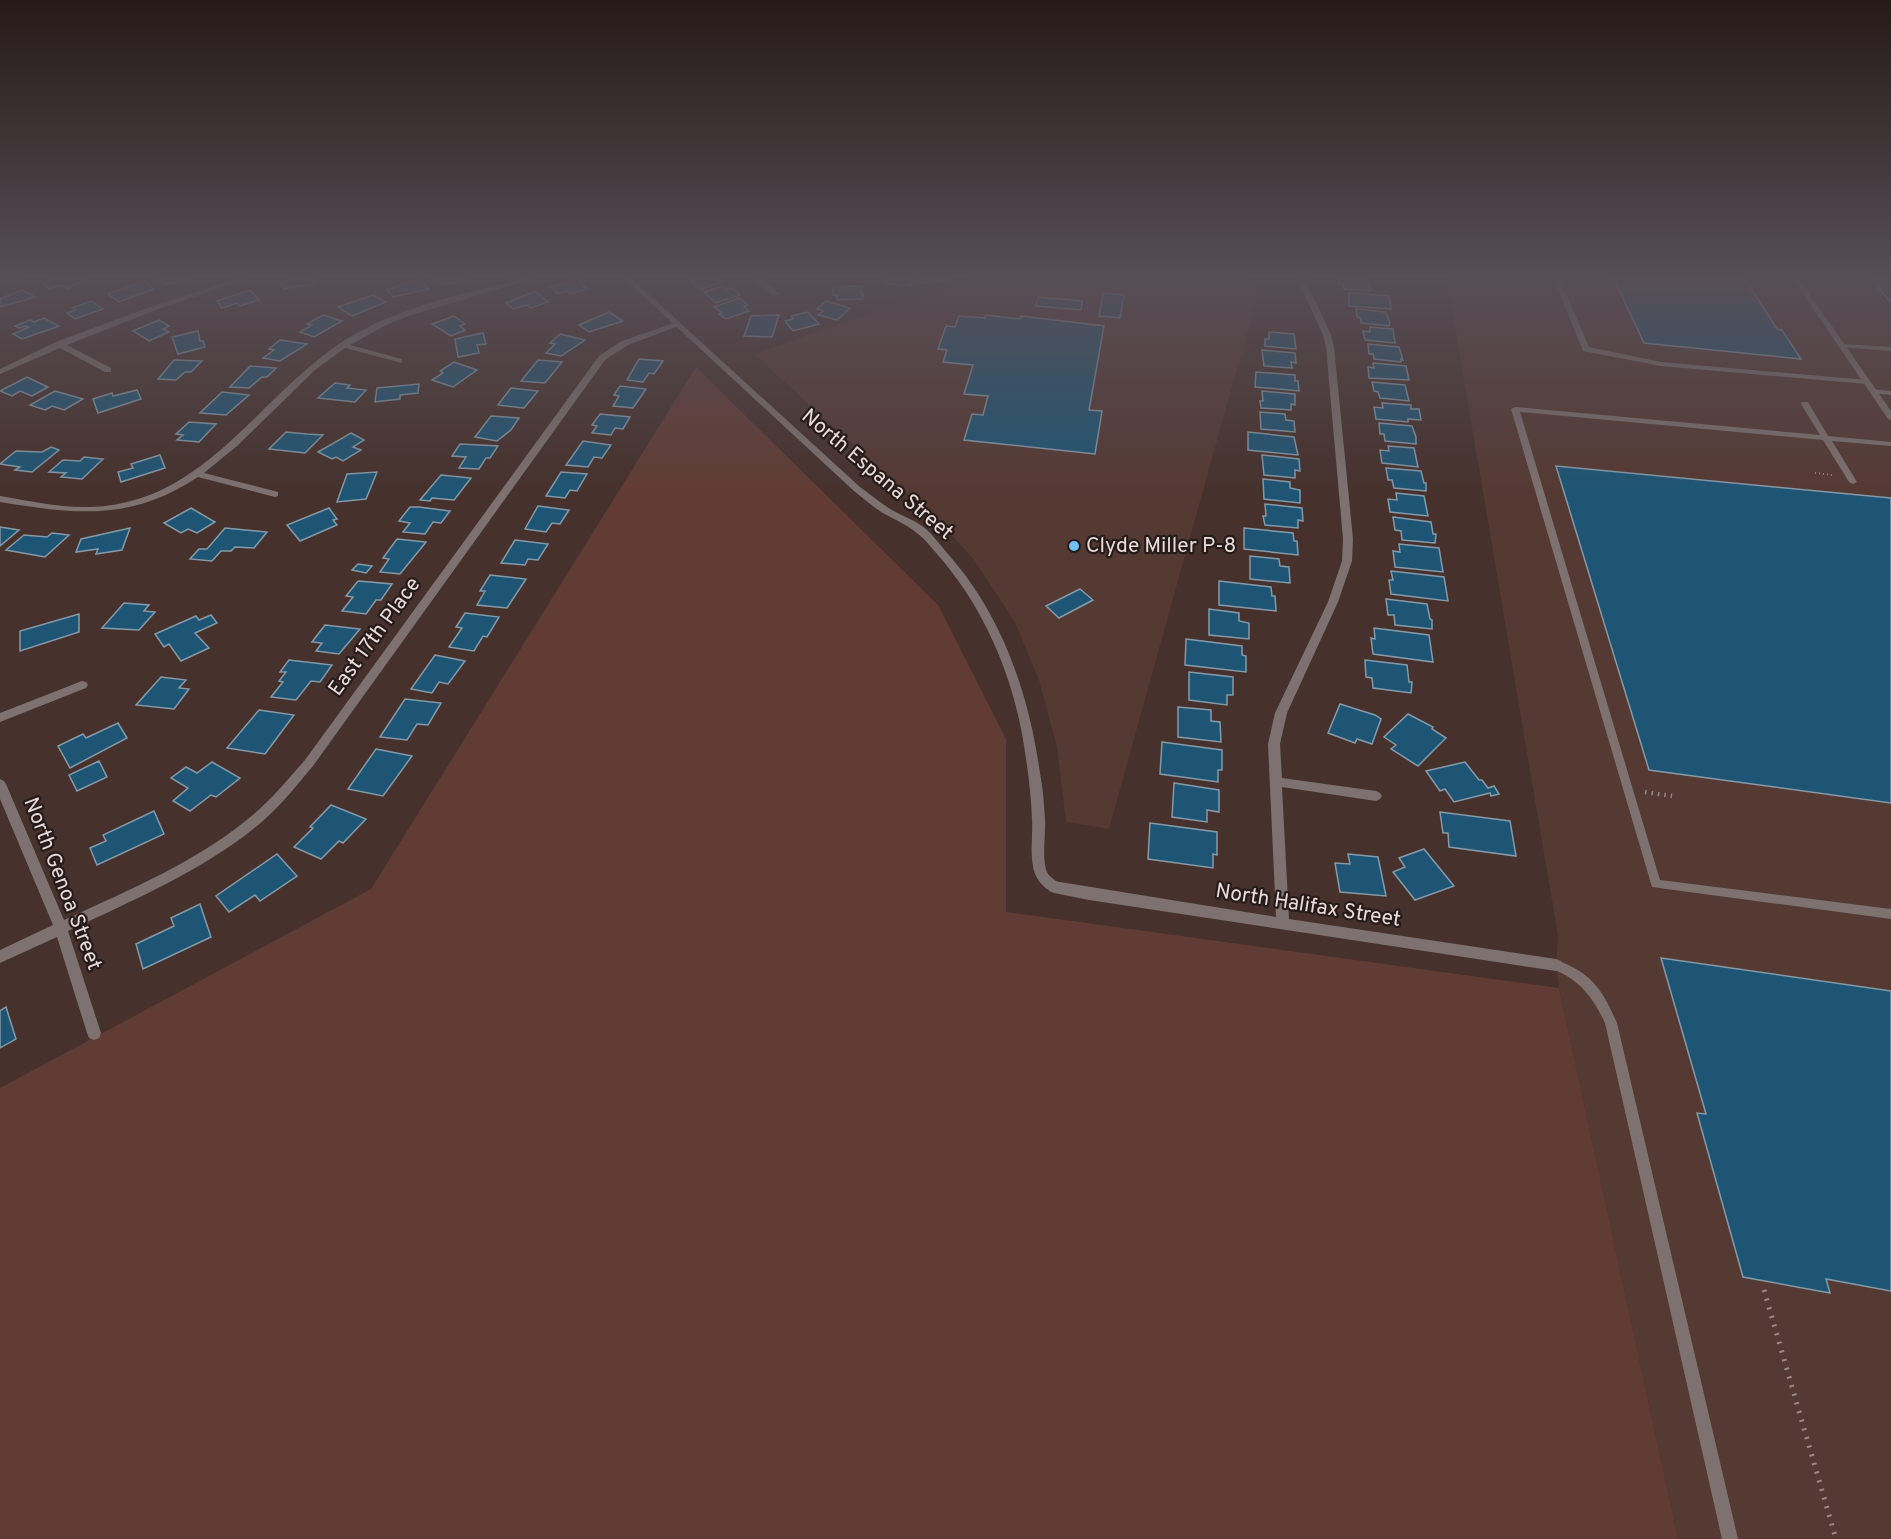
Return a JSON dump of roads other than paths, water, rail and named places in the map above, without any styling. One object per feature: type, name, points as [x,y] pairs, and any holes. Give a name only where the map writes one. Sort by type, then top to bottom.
[{"type":"street","points":[[0,372],[45,351]]},
{"type":"street","points":[[72,351],[108,370]]},
{"type":"street","points":[[0,499],[84,510],[102,510],[165,494],[199,475],[228,451],[308,373],[336,351]]},
{"type":"street","points":[[363,351],[399,361]]},
{"type":"street","name":"East 17th Place","points":[[0,957],[60,926],[120,900],[212,852],[279,799],[309,763],[602,358],[613,351]]},
{"type":"street","name":"North Espana Street","points":[[705,351],[857,489],[895,516],[906,519],[924,533],[955,568],[979,606],[1001,648],[1017,689],[1033,755],[1039,866],[1043,877],[1054,887]]},
{"type":"street","points":[[1283,923],[1278,782],[1274,744],[1281,713],[1333,602],[1347,561],[1348,539],[1330,351]]},
{"type":"street","points":[[1846,351],[1891,417]]},
{"type":"street","points":[[199,475],[275,494]]},
{"type":"street","points":[[0,718],[82,685]]},
{"type":"street","points":[[1278,782],[1376,796]]},
{"type":"street","name":"North Genoa Street","points":[[0,784],[60,926],[94,1033]]},
{"type":"street","name":"North Halifax Street","points":[[1054,887],[1556,965]]},
{"type":"lane","points":[[1595,351],[1661,364],[1867,382]]},
{"type":"lane","points":[[1874,392],[1891,393]]},
{"type":"lane","points":[[1805,404],[1852,482]]},
{"type":"lane","points":[[1891,444],[1515,409],[1656,884],[1891,914]]},
{"type":"lane","points":[[1556,965],[1574,971],[1585,980],[1603,1005],[1611,1023],[1730,1539]]},
{"type":"place","name":"Clyde Miller P-8","points":[[1074,546]]}]
